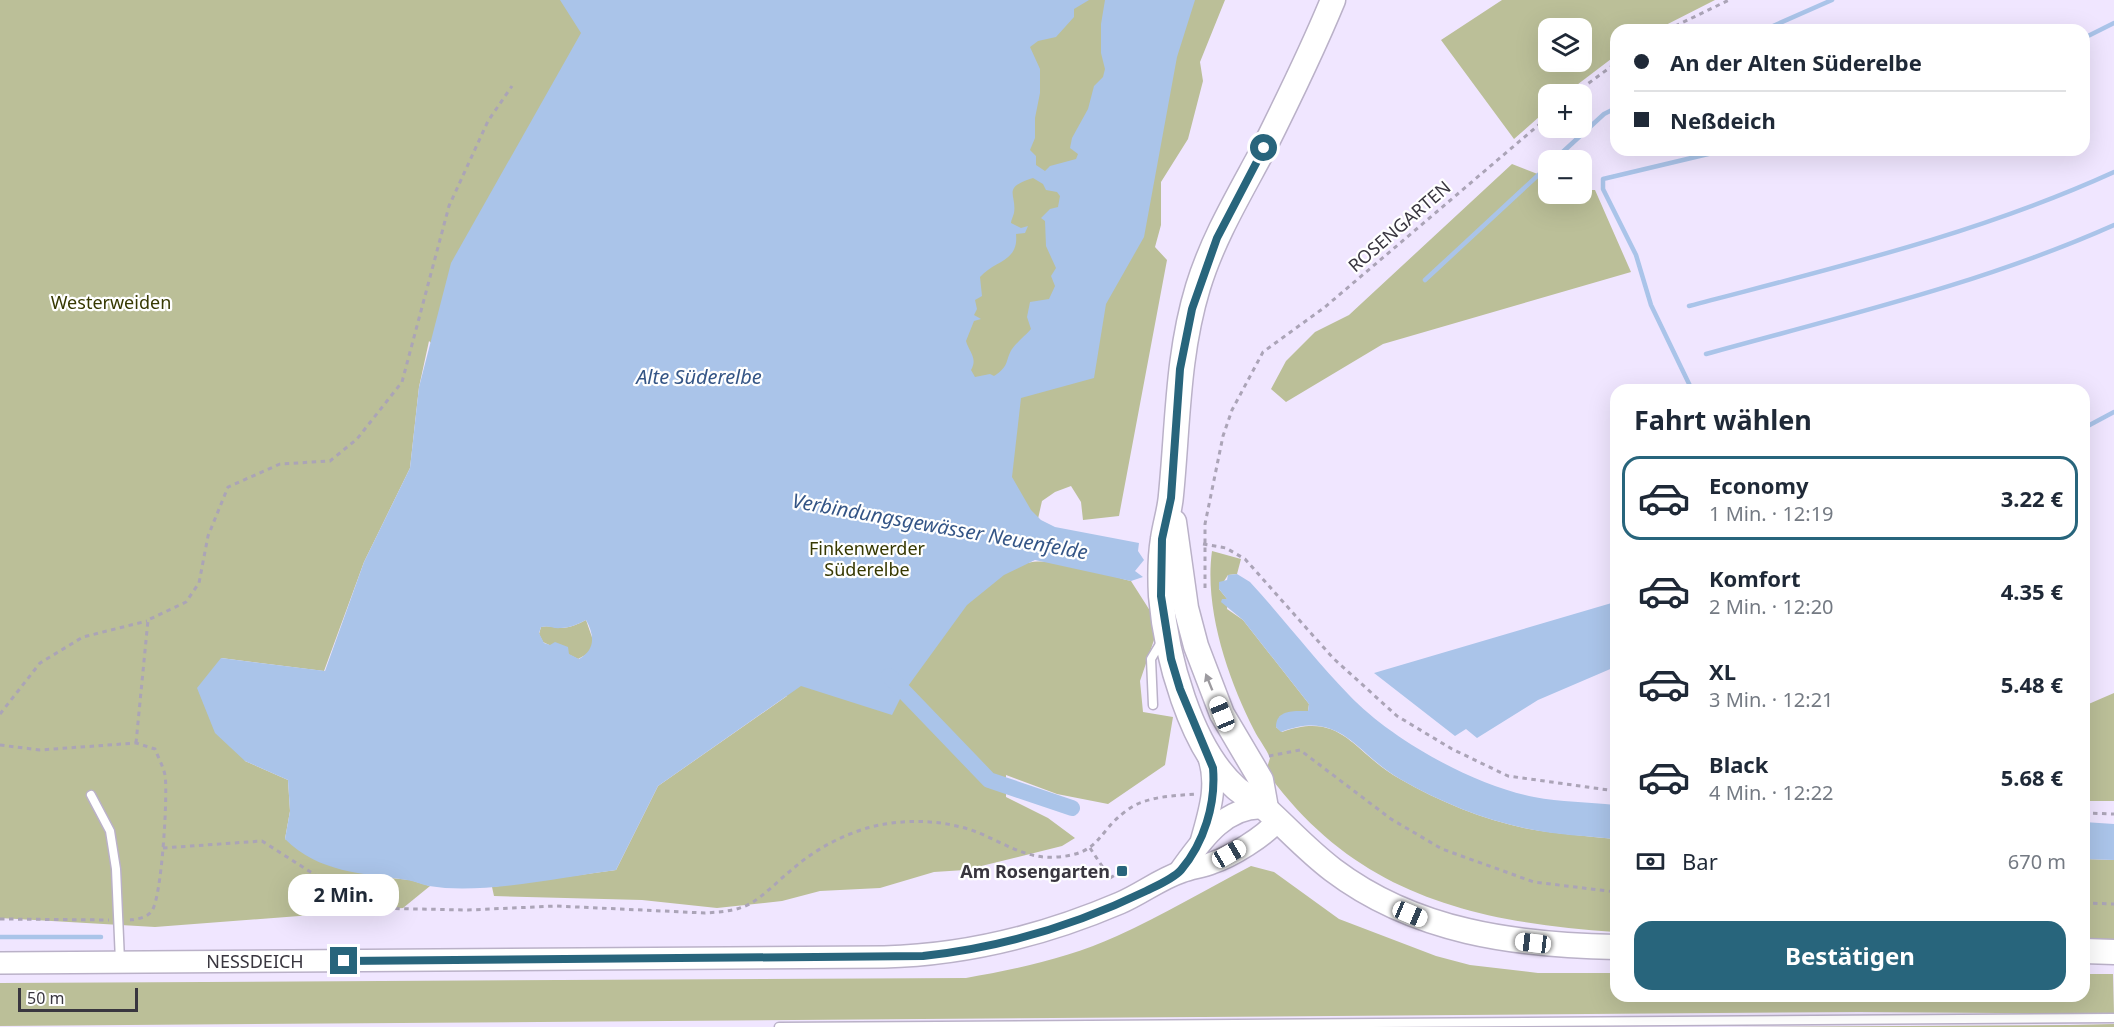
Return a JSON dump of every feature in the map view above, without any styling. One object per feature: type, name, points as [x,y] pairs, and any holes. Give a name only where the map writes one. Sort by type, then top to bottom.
[{"type":"main road","points":[[1333,0],[1292,93],[1225,221],[1198,288],[1180,369],[1171,498],[1182,583],[1180,689],[1204,747],[1233,786],[1272,815],[1302,845],[1353,884],[1423,919],[1504,939],[1564,946],[1610,947]]},
{"type":"main road","points":[[1180,633],[1222,714],[1261,780],[1272,815]]},
{"type":"main road","points":[[2090,951],[2114,952]]},
{"type":"street","points":[[1201,842],[1212,795],[1213,768],[1204,747]]},
{"type":"street","name":"NESSDEICH","points":[[0,963],[923,956],[974,948],[1060,926],[1123,902],[1179,872],[1215,863],[1265,833],[1272,815],[1250,808],[1234,813],[1201,842],[1179,872]]},
{"type":"lane","points":[[1153,705],[1151,659],[1158,644],[1180,633]]},
{"type":"lane","points":[[91,795],[110,831],[120,963]]},
{"type":"lane","points":[[779,1027],[2114,1018]]},
{"type":"path","points":[[1679,24],[1729,0]]},
{"type":"path","points":[[1588,84],[1610,67]]},
{"type":"path","points":[[0,714],[40,663],[83,637],[148,620],[186,602],[199,583],[208,536],[228,488],[280,464],[330,461],[357,440],[402,382],[449,206],[488,121],[512,86]]},
{"type":"path","name":"ROSENGARTEN","points":[[1203,544],[1212,484],[1223,436],[1232,410],[1263,352],[1325,307],[1538,126]]},
{"type":"path","points":[[1205,590],[1203,544],[1226,548],[1245,559],[1333,658],[1397,716],[1452,749],[1508,776],[1610,790]]},
{"type":"path","points":[[136,743],[148,620]]},
{"type":"path","points":[[0,746],[40,750],[136,743],[155,749],[165,775],[163,848],[156,903],[152,912],[142,918],[118,920],[0,919]]},
{"type":"path","points":[[1264,761],[1264,757],[1300,750],[1391,819],[1442,849],[1534,882],[1610,891]]},
{"type":"path","points":[[163,848],[262,841],[367,908],[468,910],[556,906],[725,912],[753,902],[797,865],[831,843],[867,829],[906,822],[932,822],[970,830],[1027,855],[1041,858],[1074,855],[1090,848],[1118,818],[1133,806],[1173,796],[1212,795]]},
{"type":"path","points":[[2090,813],[2114,814]]},
{"type":"path","points":[[1090,848],[1110,878],[1122,871]]},
{"type":"path","points":[[2090,903],[2114,904]]},
{"type":"green space","points":[[0,0],[1225,0],[1200,62],[1203,81],[1188,139],[1161,182],[1161,225],[1155,247],[1167,260],[1119,516],[1083,520],[1081,502],[1071,486],[1055,492],[1042,501],[1028,563],[1065,564],[1131,581],[1154,617],[1155,637],[1140,681],[1143,712],[1173,717],[1165,765],[1108,804],[1057,794],[1006,775],[1006,797],[1048,818],[1075,838],[1062,846],[965,870],[934,872],[880,888],[820,891],[782,901],[717,908],[642,900],[494,896],[492,887],[616,870],[658,786],[787,696],[429,341],[419,387],[410,468],[364,562],[324,671],[221,658],[245,761],[288,780],[290,811],[285,839],[372,876],[410,880],[430,886],[403,908],[155,927],[0,918]]},
{"type":"green space","points":[[1502,0],[1715,0],[1668,24],[1610,24],[1610,60],[1578,84],[1538,84],[1538,118],[1514,139],[1441,40]]},
{"type":"green space","points":[[1512,164],[1538,174],[1538,204],[1592,204],[1592,190],[1595,190],[1631,272],[1383,344],[1286,402],[1271,389],[1286,361],[1315,332],[1349,315]]},
{"type":"green space","points":[[1212,551],[1241,559],[1237,574],[1228,575],[1219,589],[1228,600],[1227,609],[1243,620],[1309,704],[1308,711],[1280,716],[1276,727],[1282,732],[1320,726],[1334,730],[1400,779],[1447,803],[1479,815],[1529,829],[1610,839],[1610,932],[1512,920],[1464,909],[1420,894],[1377,873],[1337,847],[1300,813],[1266,771],[1270,758],[1244,710],[1220,643],[1210,573]]},
{"type":"green space","points":[[586,620],[594,643],[589,653],[578,659],[543,642],[539,634],[541,627],[564,628]]},
{"type":"green space","points":[[2114,693],[2114,801],[2090,801],[2090,703]]},
{"type":"green space","points":[[2090,859],[2114,860],[2114,943],[2090,942]]},
{"type":"green space","points":[[1251,866],[1274,872],[1339,919],[1436,956],[1470,965],[1538,973],[1610,973],[1610,1002],[2090,1002],[2090,974],[2113,974],[2114,1014],[1859,1012],[0,1026],[0,983],[966,978],[1043,962],[1080,951],[1151,919]]},
{"type":"green space","points":[[2114,1024],[2114,1027],[1723,1027],[2069,1025]]},
{"type":"water","name":"Alte Süderelbe","points":[[560,0],[1089,0],[1074,9],[1074,17],[1056,37],[1038,41],[1030,47],[1040,69],[1040,93],[1035,118],[1035,138],[1030,150],[1036,156],[1036,165],[1045,171],[1050,166],[1076,159],[1078,154],[1070,148],[1072,138],[1088,109],[1094,86],[1103,77],[1105,69],[1101,53],[1101,24],[1105,0],[1195,0],[1177,57],[1144,237],[1106,304],[1094,378],[1021,398],[1012,477],[1031,510],[1041,520],[1055,527],[1139,543],[1138,551],[1144,560],[1135,571],[1143,577],[1131,581],[1035,560],[1004,575],[967,605],[903,693],[892,715],[801,686],[658,786],[616,870],[497,887],[450,888],[342,870],[312,859],[285,839],[290,811],[288,780],[245,761],[215,733],[197,688],[221,658],[325,671],[364,562],[410,468],[419,387],[451,263],[581,33]],"holes":[[[1033,178],[1043,184],[1046,190],[1057,192],[1060,196],[1058,207],[1050,209],[1041,218],[1045,221],[1046,246],[1056,268],[1051,276],[1055,286],[1049,299],[1030,302],[1027,317],[1031,329],[1012,349],[1003,369],[994,376],[990,374],[975,377],[971,370],[974,362],[966,341],[974,321],[981,319],[974,315],[977,309],[975,300],[982,296],[980,277],[1010,255],[1014,250],[1016,234],[1025,233],[1028,226],[1021,228],[1011,223],[1014,213],[1013,192],[1017,185]],[[586,620],[592,642],[588,651],[579,659],[569,654],[568,647],[555,642],[550,645],[544,643],[539,633],[541,627],[564,628]]]},
{"type":"water","points":[[1237,574],[1250,582],[1349,695],[1367,712],[1410,744],[1460,771],[1510,791],[1544,799],[1610,805],[1610,839],[1540,831],[1495,821],[1447,803],[1400,779],[1384,769],[1346,737],[1333,730],[1319,726],[1301,726],[1281,732],[1276,727],[1279,717],[1287,712],[1308,711],[1309,704],[1243,620],[1221,602],[1222,599],[1227,599],[1219,589],[1219,582],[1227,580],[1228,575]]},
{"type":"water","points":[[1610,603],[1610,669],[1538,700],[1477,738],[1466,729],[1455,736],[1374,673]]},
{"type":"water","points":[[2090,822],[2114,824],[2114,860],[2090,859]]},
{"type":"waterway","points":[[1778,24],[1832,0]]},
{"type":"waterway","points":[[2090,35],[2114,23]]},
{"type":"waterway","points":[[1565,150],[1610,111]]},
{"type":"waterway","points":[[1689,384],[1651,305],[1636,255],[1603,189],[1603,179],[1700,156]]},
{"type":"waterway","points":[[1689,306],[1958,232],[2063,194],[2114,172]]},
{"type":"waterway","points":[[1425,280],[1538,175]]},
{"type":"waterway","points":[[1706,354],[1964,281],[2065,246],[2114,225]]},
{"type":"waterway","points":[[2090,425],[2114,412]]},
{"type":"waterway","points":[[889,676],[989,780],[1072,808]]},
{"type":"waterway","points":[[0,937],[101,937]]},
{"type":"place","name":"Am Rosengarten","points":[[1122,871]]},
{"type":"route","points":[[344,961],[923,956],[982,947],[1060,926],[1123,902],[1153,888],[1179,872],[1201,842],[1210,809],[1214,776],[1213,768],[1188,712],[1171,659],[1161,596],[1162,539],[1171,498],[1178,383],[1198,288],[1209,256],[1264,148]]},
{"type":"park label","name":"Westerweiden","points":[[111,302]]},
{"type":"park label","name":"Finkenwerder Süderelbe","points":[[867,558]]},
{"type":"water label","name":"Verbindungsgewässer Neuenfelde","points":[[940,526]]}]
